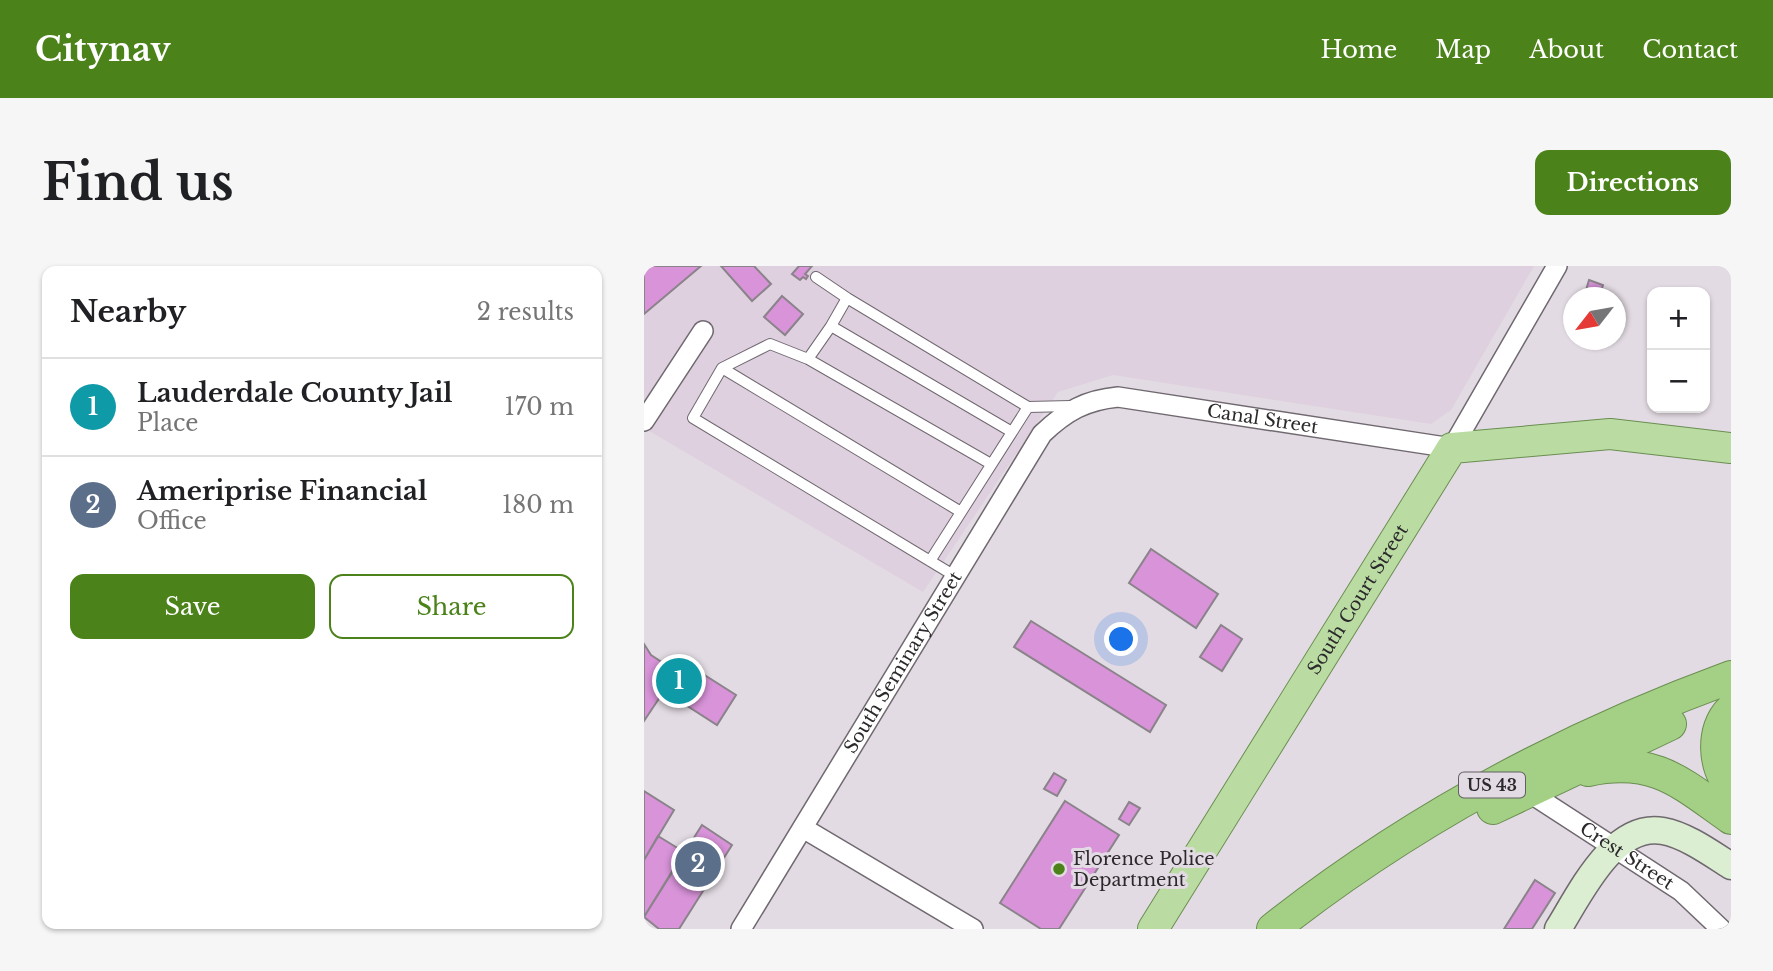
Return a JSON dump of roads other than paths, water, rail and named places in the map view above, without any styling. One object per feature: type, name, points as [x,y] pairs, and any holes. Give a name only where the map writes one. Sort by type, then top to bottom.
[{"type":"highway","name":"US 43","points":[[1273,929],[1355,869],[1480,791],[1593,734],[1731,677]]},
{"type":"highway","name":"US 43","points":[[1307,929],[1409,856],[1527,791],[1731,696]]},
{"type":"highway","points":[[1731,710],[1725,716],[1717,738],[1717,758],[1724,779],[1731,787]]},
{"type":"highway","points":[[1556,777],[1611,765],[1650,767],[1681,783],[1731,818]]},
{"type":"main road","points":[[1452,448],[1610,434],[1731,448]]},
{"type":"main road","name":"South Court Street","points":[[1153,929],[1452,448]]},
{"type":"main road","points":[[1558,929],[1613,849],[1635,833],[1663,831],[1731,866]]},
{"type":"street","name":"South Court Street","points":[[1452,448],[1557,266]]},
{"type":"street","points":[[644,421],[703,331]]},
{"type":"street","name":"Canal Street","points":[[1075,406],[1096,399],[1143,399],[1452,448]]},
{"type":"street","name":"South Seminary Street","points":[[741,929],[1042,434],[1075,406]]},
{"type":"street","name":"Crest Street","points":[[1527,791],[1681,891],[1721,929]]},
{"type":"street","points":[[803,828],[973,929]]},
{"type":"lane","points":[[816,277],[1028,407],[1075,406]]},
{"type":"lane","points":[[808,359],[847,298]]},
{"type":"lane","points":[[831,326],[1012,432]]},
{"type":"lane","points":[[955,576],[693,418],[722,368],[770,344],[808,359],[991,464]]},
{"type":"lane","points":[[722,368],[961,512]]},
{"type":"lane","points":[[930,561],[1028,407]]},
{"type":"place","name":"Lauderdale County Jail","points":[[679,681]]},
{"type":"place","name":"Ameriprise Financial","points":[[698,864]]},
{"type":"place","name":"Florence Police Department","points":[[1059,869]]}]
